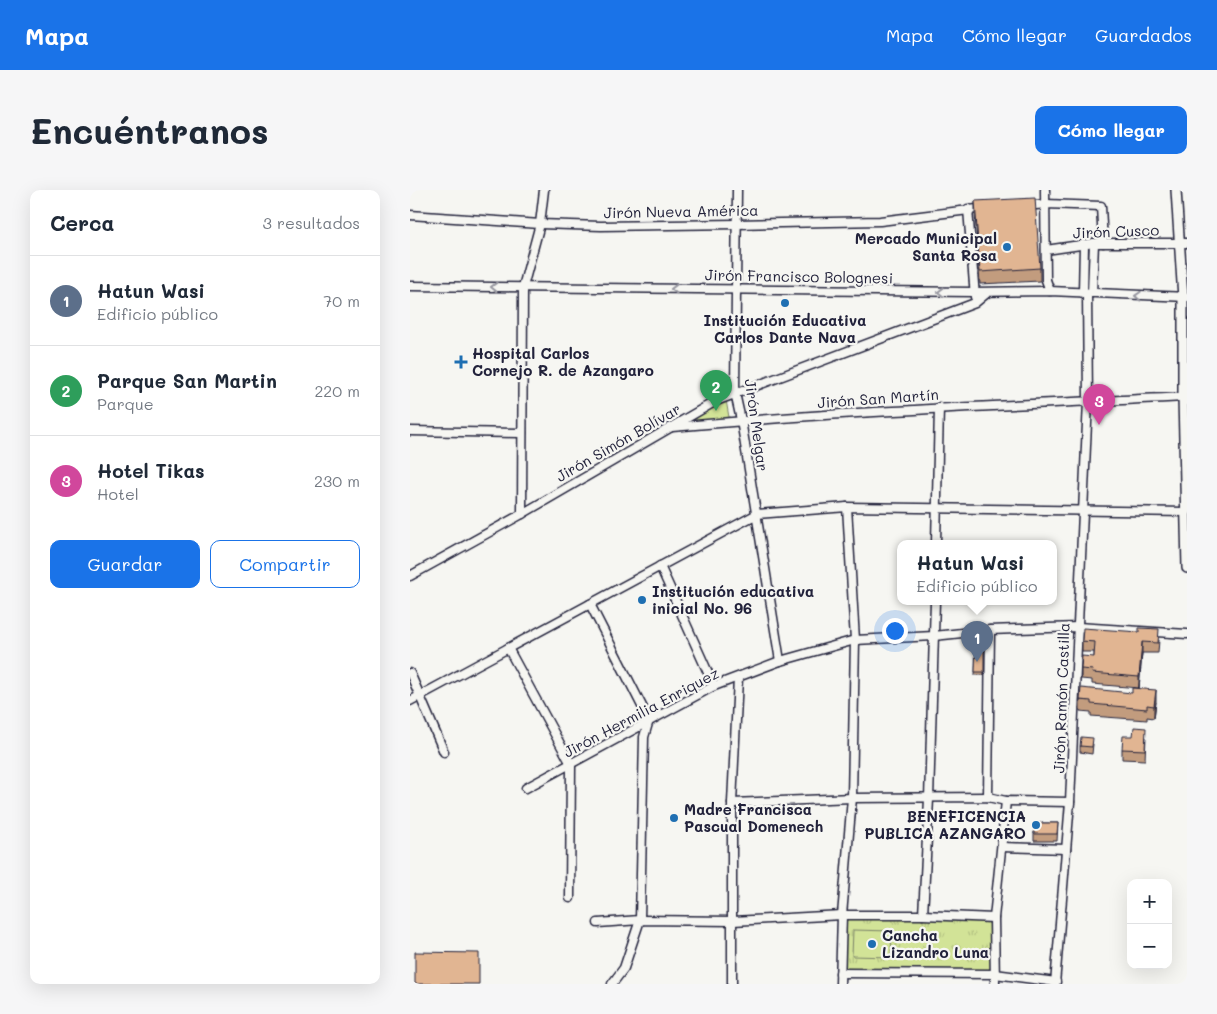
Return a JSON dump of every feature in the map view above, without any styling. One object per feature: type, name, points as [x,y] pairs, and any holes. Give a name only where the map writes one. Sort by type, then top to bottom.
[{"type":"street","points":[[522,514],[523,288],[540,224],[544,190]]},
{"type":"street","name":"Jirón Melgar","points":[[737,190],[735,392],[742,420],[780,661]]},
{"type":"street","points":[[1045,190],[1046,280],[1050,291]]},
{"type":"street","points":[[1176,190],[1183,243],[1185,297],[1187,573]]},
{"type":"street","points":[[1017,206],[1046,204],[1101,206],[1102,244]]},
{"type":"street","name":"Jirón Nueva América","points":[[410,215],[540,224],[602,226],[880,221],[968,209],[997,208]]},
{"type":"street","points":[[968,209],[975,303]]},
{"type":"street","points":[[1088,293],[1094,243]]},
{"type":"street","name":"Jirón Cusco","points":[[1046,250],[1094,243],[1183,243]]},
{"type":"street","points":[[1084,244],[1088,293]]},
{"type":"street","name":"Jirón Francisco Bolognesi","points":[[410,286],[974,292],[1050,291],[1185,297]]},
{"type":"street","name":"Jirón Simón Bolívar","points":[[410,576],[522,514],[716,401],[735,392],[975,303],[987,292]]},
{"type":"street","name":"Jirón Ramón Castilla","points":[[1056,983],[1070,802],[1088,401],[1088,293]]},
{"type":"street","name":"Jirón San Martín","points":[[670,427],[742,420],[939,407],[1185,397]]},
{"type":"street","points":[[936,540],[939,407]]},
{"type":"street","points":[[410,431],[522,433]]},
{"type":"street","points":[[410,701],[757,514],[847,507],[1186,512]]},
{"type":"street","points":[[840,984],[842,915],[852,798],[855,640],[847,507]]},
{"type":"street","points":[[660,566],[714,686]]},
{"type":"street","points":[[590,604],[649,720],[644,737],[640,920],[624,968],[612,984]]},
{"type":"street","points":[[923,915],[929,799],[935,605]]},
{"type":"street","name":"Jirón Hermilia Enriquez","points":[[526,788],[714,686],[780,661],[855,640],[934,636],[990,630],[1078,627],[1187,634]]},
{"type":"street","points":[[988,797],[990,630]]},
{"type":"street","points":[[508,648],[570,764],[570,898]]},
{"type":"street","points":[[410,673],[444,752]]},
{"type":"street","points":[[732,984],[732,802],[738,678]]},
{"type":"street","points":[[732,802],[852,798],[929,799],[988,797],[1006,802],[1070,802]]},
{"type":"street","points":[[994,984],[994,918],[1006,802]]},
{"type":"street","points":[[1002,847],[1066,849]]},
{"type":"street","points":[[598,923],[640,920],[733,922],[842,915],[923,915],[994,918]]},
{"type":"street","points":[[840,973],[995,974],[1056,983]]},
{"type":"green space","points":[[726,400],[730,423],[676,426]]},
{"type":"green space","points":[[842,915],[994,918],[993,974],[843,970]]},
{"type":"green space","name":"Cancha Lizandro Luna","points":[[853,930],[892,931],[891,957],[852,956]]},
{"type":"building","name":"Mercado Municipal Santa Rosa","points":[[1035,198],[1040,268],[980,272],[975,201]]},
{"type":"building","points":[[1083,628],[1139,632],[1139,628],[1159,629],[1158,643],[1142,642],[1139,677],[1092,673],[1093,670],[1081,669],[1082,656],[1094,657],[1095,642],[1082,641]]},
{"type":"building","points":[[976,636],[984,636],[984,672],[975,672]]},
{"type":"building","points":[[1081,688],[1132,693],[1132,688],[1156,690],[1154,706],[1147,705],[1147,709],[1091,704],[1091,701],[1080,700]]},
{"type":"building","points":[[1134,727],[1146,728],[1145,750],[1122,749],[1123,736],[1133,736]]},
{"type":"building","points":[[1081,737],[1093,738],[1092,747],[1080,746]]},
{"type":"building","points":[[1034,823],[1058,823],[1057,834],[1034,834]]},
{"type":"building","points":[[415,952],[479,953],[479,984],[415,984]]},
{"type":"place","name":"Mercado Municipal Santa Rosa","points":[[1007,247]]},
{"type":"place","name":"Institución Educativa Carlos Dante Nava","points":[[785,303]]},
{"type":"place","name":"Hospital Carlos Cornejo R. de Azangaro","points":[[461,362]]},
{"type":"place","name":"Parque San Martin","points":[[716,411]]},
{"type":"place","name":"Hotel Tikas","points":[[1099,425]]},
{"type":"place","name":"Institución educativa inicial No. 96","points":[[642,600]]},
{"type":"place","name":"Hatun Wasi","points":[[977,662]]},
{"type":"place","name":"Madre Francisca Pascual Domenech","points":[[674,818]]},
{"type":"place","name":"BENEFICENCIA PUBLICA AZANGARO","points":[[1036,825]]},
{"type":"place","name":"Cancha Lizandro Luna","points":[[872,944]]}]
